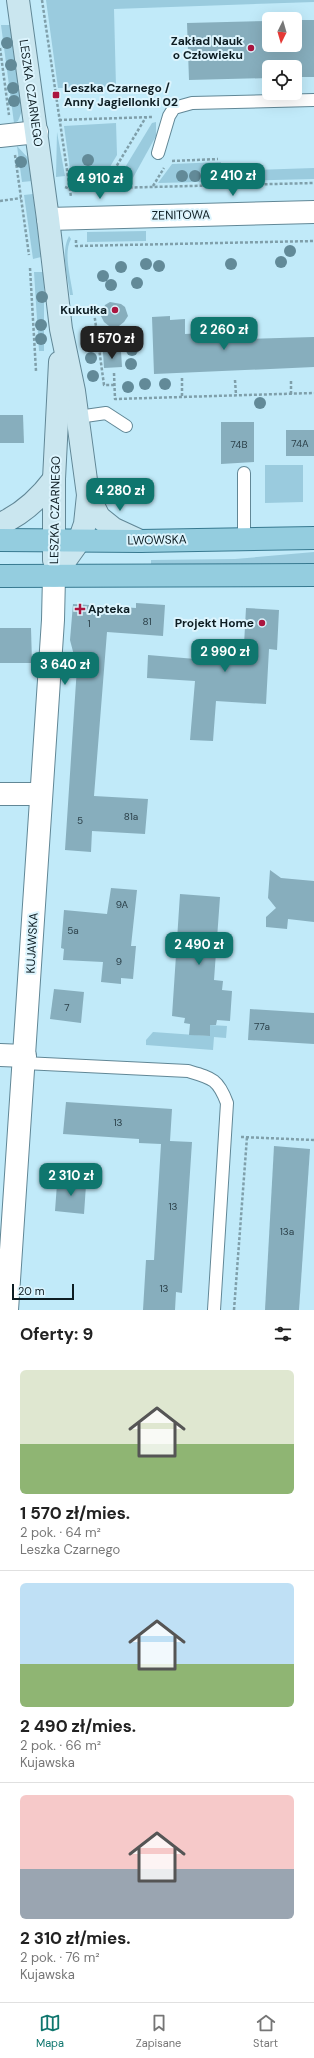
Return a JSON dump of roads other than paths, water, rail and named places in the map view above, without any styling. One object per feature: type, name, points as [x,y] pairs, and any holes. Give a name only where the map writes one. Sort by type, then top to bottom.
[{"type":"main road","name":"LWOWSKA","points":[[0,540],[140,541],[314,538]]},
{"type":"main road","points":[[0,576],[314,575]]},
{"type":"street","name":"LESZKA CZARNEGO","points":[[18,0],[44,185],[61,329],[78,417],[88,495],[85,524],[79,540],[54,576]]},
{"type":"street","points":[[6,136],[37,132]]},
{"type":"street","name":"ZENITOWA","points":[[48,219],[314,212]]},
{"type":"street","name":"LESZKA CZARNEGO","points":[[54,576],[54,479],[61,329]]},
{"type":"street","points":[[0,524],[26,509],[41,496],[54,479]]},
{"type":"street","points":[[88,495],[99,517],[114,529],[140,541]]},
{"type":"street","name":"KUJAWSKA","points":[[8,1310],[53,620],[54,576]]},
{"type":"street","points":[[0,794],[42,794]]},
{"type":"street","points":[[0,1055],[24,1059]]},
{"type":"lane","points":[[158,153],[169,116],[174,108],[192,104],[314,100]]},
{"type":"lane","points":[[78,417],[106,412],[126,426]]},
{"type":"lane","points":[[244,473],[244,539]]},
{"type":"lane","points":[[24,1059],[188,1071],[208,1077],[221,1087],[227,1103],[214,1310]]},
{"type":"place","name":"Zakład Nauk o Człowieku","points":[[251,48]]},
{"type":"place","name":"Leszka Czarnego / Anny Jagiellonki 02","points":[[56,95]]},
{"type":"place","name":"Kukułka","points":[[115,310]]},
{"type":"place","name":"Apteka","points":[[80,609]]},
{"type":"place","name":"Projekt Home","points":[[262,623]]}]
